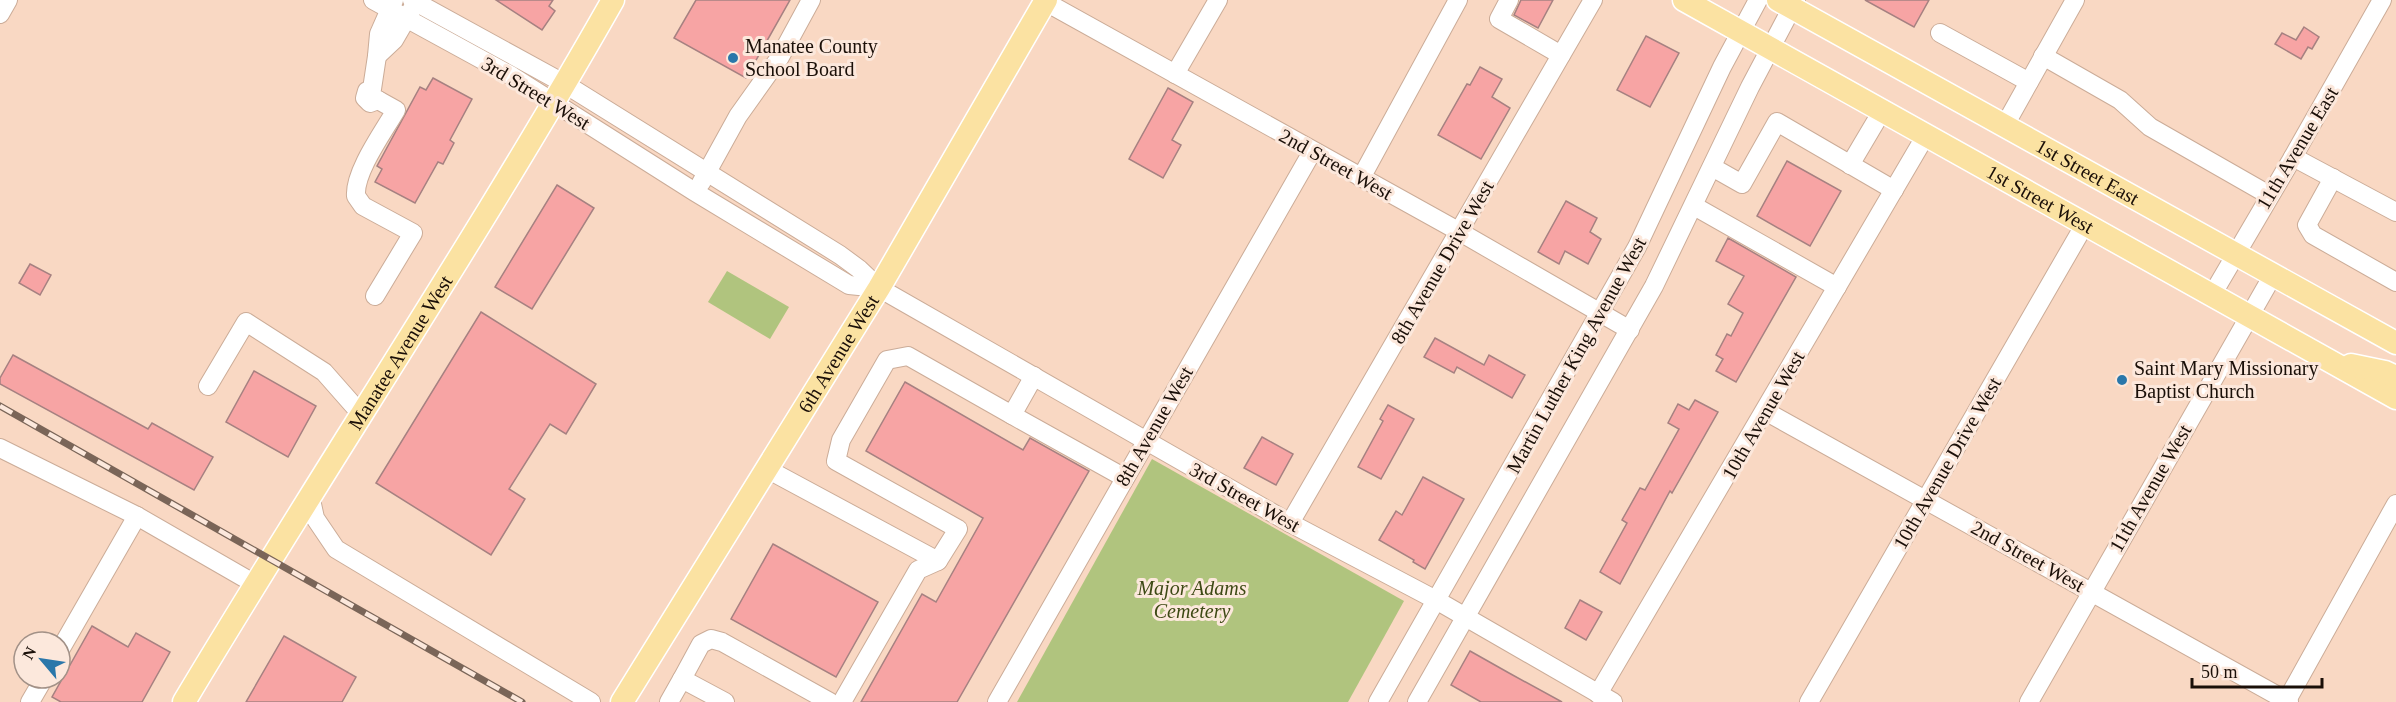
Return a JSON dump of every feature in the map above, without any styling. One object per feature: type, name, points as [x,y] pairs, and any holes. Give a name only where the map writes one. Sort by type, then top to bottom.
[{"type":"main road","name":"Manatee Avenue West","points":[[184,702],[309,495],[560,94],[614,0]]},
{"type":"main road","name":"6th Avenue West","points":[[622,702],[879,288],[1044,0]]},
{"type":"main road","name":"1st Street West","points":[[1684,0],[2396,398]]},
{"type":"main road","name":"1st Street East","points":[[1789,2],[2396,343]]},
{"type":"main road","points":[[2332,362],[2385,372],[2396,377]]},
{"type":"street","points":[[0,14],[8,0]]},
{"type":"street","name":"3rd Street West","points":[[373,0],[397,9],[512,76],[560,94],[706,172],[840,255],[879,288],[1290,523],[1436,600],[1606,698]]},
{"type":"street","points":[[695,192],[738,116],[780,57],[811,0]]},
{"type":"street","name":"2nd Street West","points":[[1044,0],[1312,152],[1460,232],[1630,330]]},
{"type":"street","points":[[1175,74],[1218,0]]},
{"type":"street","points":[[1361,178],[1458,0]]},
{"type":"street","points":[[1509,0],[1498,19],[1561,55]]},
{"type":"street","name":"8th Avenue Drive West","points":[[1290,523],[1593,0]]},
{"type":"street","name":"Martin Luther King Avenue West","points":[[1378,702],[1637,247],[1758,0]]},
{"type":"street","points":[[2005,125],[2075,0]]},
{"type":"street","name":"11th Avenue East","points":[[2212,295],[2269,195],[2294,157],[2382,0]]},
{"type":"street","points":[[375,296],[413,233],[363,206],[356,196],[357,180],[396,110],[375,94],[379,34],[397,9],[414,1]]},
{"type":"street","name":"3rd Street West","points":[[414,1],[560,94],[695,192],[849,285],[879,288]]},
{"type":"street","name":"Martin Luther King Avenue West","points":[[1417,702],[1654,286],[1695,206],[1770,48],[1789,2]]},
{"type":"street","points":[[1940,33],[2029,81]]},
{"type":"street","points":[[2043,56],[2120,100],[2150,127],[2269,195]]},
{"type":"street","points":[[1850,165],[1882,111]]},
{"type":"street","points":[[1713,167],[1742,184],[1777,122],[1894,190]]},
{"type":"street","name":"10th Avenue West","points":[[1606,698],[1765,411],[1926,135]]},
{"type":"street","name":"8th Avenue West","points":[[998,702],[1312,152]]},
{"type":"street","points":[[2294,157],[2396,212]]},
{"type":"street","points":[[2332,178],[2307,225],[2313,235],[2396,282]]},
{"type":"street","points":[[1695,206],[1837,287]]},
{"type":"street","name":"10th Avenue Drive West","points":[[1809,702],[2085,224]]},
{"type":"street","name":"11th Avenue West","points":[[2029,702],[2272,274]]},
{"type":"street","points":[[208,386],[246,322],[324,372],[361,414]]},
{"type":"street","points":[[842,702],[918,570],[938,561],[957,529],[836,461],[841,440],[888,360],[908,356],[1125,478]]},
{"type":"street","points":[[1012,415],[1034,376]]},
{"type":"street","name":"2nd Street West","points":[[1765,411],[1927,499],[2288,702]]},
{"type":"street","points":[[0,448],[137,516],[255,584]]},
{"type":"street","points":[[767,469],[938,561]]},
{"type":"street","points":[[309,495],[315,518],[336,549],[591,702]]},
{"type":"street","points":[[2288,702],[2396,504]]},
{"type":"street","points":[[71,630],[137,516]]},
{"type":"street","points":[[669,702],[701,644],[714,639],[830,702]]},
{"type":"street","points":[[682,679],[724,702]]},
{"type":"green space","points":[[727,271],[789,307],[770,339],[708,302]]},
{"type":"green space","name":"Major Adams Cemetery","points":[[1152,459],[1404,601],[1348,702],[1017,702]]},
{"type":"building","points":[[496,0],[553,0],[549,6],[555,11],[542,30]]},
{"type":"building","name":"Manatee County School Board","points":[[696,0],[790,0],[746,78],[674,38]]},
{"type":"building","points":[[1521,0],[1553,0],[1538,28],[1514,15]]},
{"type":"building","points":[[1865,0],[1929,0],[1914,27]]},
{"type":"building","points":[[2304,27],[2319,37],[2312,49],[2308,47],[2301,59],[2275,44],[2282,33],[2296,40]]},
{"type":"building","points":[[1646,36],[1679,53],[1650,107],[1617,90]]},
{"type":"building","points":[[1480,67],[1502,79],[1492,97],[1510,108],[1481,159],[1438,135],[1467,84],[1470,85]]},
{"type":"building","points":[[433,78],[472,99],[450,140],[454,143],[443,164],[438,162],[415,203],[375,182],[382,169],[377,166],[420,87],[426,90]]},
{"type":"building","points":[[1168,88],[1193,102],[1172,140],[1181,145],[1163,178],[1129,159]]},
{"type":"building","points":[[1787,161],[1841,191],[1810,246],[1757,216]]},
{"type":"building","points":[[557,185],[594,208],[532,309],[495,287]]},
{"type":"building","points":[[1566,201],[1597,218],[1590,232],[1601,239],[1588,264],[1565,251],[1559,264],[1538,252]]},
{"type":"building","points":[[1728,238],[1796,277],[1736,382],[1716,371],[1723,359],[1716,355],[1727,334],[1731,336],[1743,313],[1728,304],[1744,276],[1716,261]]},
{"type":"building","points":[[30,264],[51,275],[40,295],[19,283]]},
{"type":"building","points":[[481,312],[596,384],[566,434],[550,424],[509,489],[525,499],[491,555],[376,483]]},
{"type":"building","points":[[1435,338],[1484,365],[1489,355],[1525,375],[1512,398],[1457,367],[1454,373],[1424,357]]},
{"type":"building","points":[[13,355],[148,429],[152,423],[213,457],[194,490],[0,384],[0,378]]},
{"type":"building","points":[[254,371],[316,406],[288,457],[226,422]]},
{"type":"building","points":[[905,382],[1023,450],[1030,438],[1089,471],[957,702],[861,702],[922,594],[936,602],[983,518],[866,451]]},
{"type":"building","points":[[1695,400],[1718,412],[1672,493],[1670,491],[1620,584],[1600,572],[1627,523],[1622,520],[1640,488],[1645,490],[1679,429],[1668,423],[1678,404],[1689,410]]},
{"type":"building","points":[[1388,405],[1414,419],[1381,479],[1358,467],[1383,421],[1380,419]]},
{"type":"building","points":[[1262,437],[1293,454],[1276,485],[1244,468]]},
{"type":"building","points":[[1423,477],[1464,499],[1425,569],[1379,540],[1396,511],[1402,515]]},
{"type":"building","points":[[773,544],[878,602],[836,677],[731,619]]},
{"type":"building","points":[[1580,600],[1602,612],[1586,640],[1565,628]]},
{"type":"building","points":[[92,626],[128,647],[136,633],[170,652],[142,702],[61,702],[52,697],[56,690],[72,690],[72,662]]},
{"type":"building","points":[[284,636],[356,677],[342,702],[246,702]]},
{"type":"building","points":[[1470,651],[1562,702],[1481,702],[1451,685]]},
{"type":"railway","points":[[0,406],[522,702]]},
{"type":"place","name":"Manatee County School Board","points":[[733,58]]},
{"type":"place","name":"Saint Mary Missionary Baptist Church","points":[[2122,380]]}]
